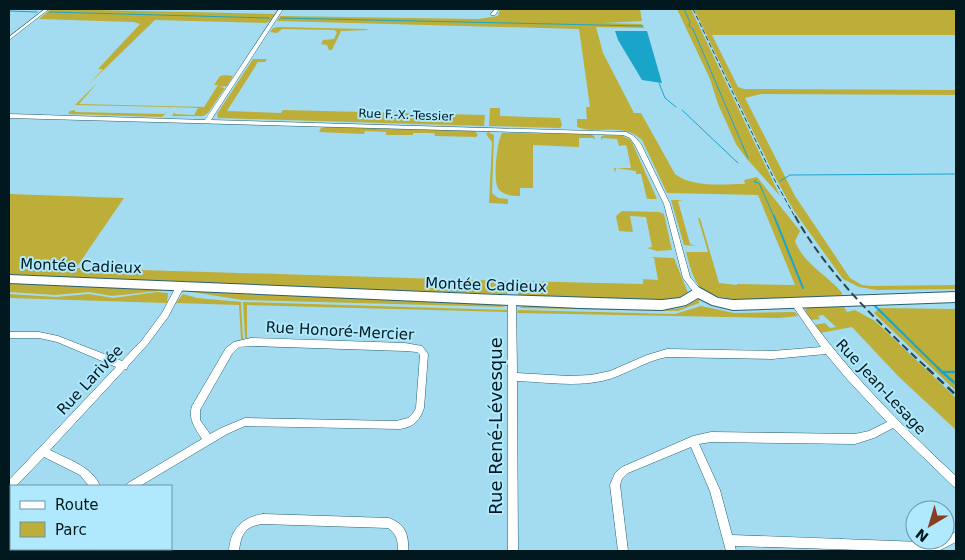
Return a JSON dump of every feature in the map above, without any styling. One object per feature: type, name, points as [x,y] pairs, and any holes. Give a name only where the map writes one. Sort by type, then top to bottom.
[{"type":"street","points":[[9,39],[48,9]]},
{"type":"street","points":[[207,121],[281,9]]},
{"type":"street","points":[[493,14],[497,9]]},
{"type":"street","name":"Rue F.-X.-Tessier","points":[[9,116],[627,134],[638,144],[663,196],[687,278],[698,292]]},
{"type":"street","name":"Montée Cadieux","points":[[9,279],[181,285],[512,301],[667,305],[682,302],[698,292]]},
{"type":"street","name":"Rue Larivée","points":[[11,485],[124,366],[161,322],[181,285]]},
{"type":"street","points":[[698,292],[711,300],[726,304],[956,297]]},
{"type":"street","name":"Rue René-Lévesque","points":[[512,301],[513,551]]},
{"type":"street","name":"Rue Jean-Lesage","points":[[794,302],[827,350],[893,423],[956,483]]},
{"type":"street","points":[[9,334],[52,337],[124,366]]},
{"type":"street","name":"Rue Honoré-Mercier","points":[[133,485],[235,425],[251,421],[396,425],[409,423],[417,416],[420,408],[424,354],[419,349],[404,346],[251,342],[237,344],[226,354],[195,409],[196,421],[208,440]]},
{"type":"street","points":[[512,377],[594,379],[614,374],[650,356],[667,353],[772,355],[827,350]]},
{"type":"street","points":[[623,551],[615,490],[618,476],[625,470],[693,441],[716,436],[855,439],[871,435],[893,423]]},
{"type":"street","points":[[693,441],[715,490],[730,546],[921,547],[940,545],[956,537]]},
{"type":"street","points":[[43,451],[83,472],[94,485]]},
{"type":"street","points":[[234,551],[235,540],[241,528],[251,521],[264,519],[389,524],[398,528],[401,534],[403,551]]},
{"type":"green space","points":[[51,9],[275,14],[266,23],[155,20],[89,84],[103,69],[98,69],[140,24],[134,22],[39,19]]},
{"type":"green space","points":[[500,9],[640,9],[642,21],[604,23],[642,24],[644,28],[596,27],[603,53],[634,113],[641,113],[675,174],[690,181],[708,184],[745,184],[744,180],[757,177],[800,231],[795,241],[804,257],[836,286],[842,293],[842,296],[767,301],[746,300],[711,294],[700,287],[693,276],[686,252],[708,252],[698,218],[700,218],[719,283],[737,285],[795,285],[758,195],[667,193],[642,140],[635,135],[619,130],[593,130],[577,127],[577,119],[587,119],[586,107],[590,107],[579,29],[277,21],[280,16],[478,19],[498,16]]},
{"type":"green space","points":[[677,9],[691,9],[780,196],[736,144],[718,104],[710,79]]},
{"type":"green space","points":[[694,9],[956,9],[956,35],[712,35],[738,87],[744,89],[956,90],[956,95],[761,94],[745,98],[795,196],[850,278],[862,285],[870,286],[956,285],[956,289],[877,290],[859,287],[843,279],[794,211],[775,177]]},
{"type":"green space","points":[[273,28],[369,30],[341,31],[332,50],[329,50],[327,45],[321,44],[323,40],[334,39],[337,32],[334,30],[282,29],[277,33],[270,32]]},
{"type":"green space","points":[[253,59],[267,59],[265,62],[258,62],[227,111],[281,113],[283,110],[485,115],[484,126],[218,118],[217,114]]},
{"type":"green space","points":[[220,76],[233,76],[227,86],[219,87],[225,88],[208,113],[203,116],[172,116],[175,112],[175,114],[194,115],[198,108],[171,107],[169,109],[170,107],[75,105],[98,82],[79,104],[204,107],[218,85],[214,85]]},
{"type":"green space","points":[[490,108],[500,108],[500,116],[560,118],[562,125],[560,128],[489,126]]},
{"type":"green space","points":[[75,110],[75,112],[164,114],[167,112],[162,117],[68,114],[70,111]]},
{"type":"green space","points":[[321,128],[475,131],[478,135],[476,137],[435,136],[434,133],[386,135],[386,132],[365,131],[364,134],[319,132]]},
{"type":"green space","points":[[488,132],[494,135],[492,193],[498,198],[508,199],[508,204],[489,203],[492,142],[486,134]]},
{"type":"green space","points":[[502,133],[590,134],[594,136],[595,140],[593,138],[579,138],[579,147],[533,145],[533,188],[520,188],[520,196],[514,196],[502,192],[497,184],[496,160]]},
{"type":"green space","points":[[604,135],[623,136],[631,140],[657,199],[647,199],[641,174],[636,174],[636,171],[616,168],[631,168],[626,145],[619,146],[617,139],[603,138],[601,140],[601,137]]},
{"type":"green space","points":[[9,194],[124,198],[76,268],[507,281],[507,294],[9,276]]},
{"type":"green space","points":[[671,200],[683,200],[678,201],[690,244],[696,246],[684,245]]},
{"type":"green space","points":[[622,211],[659,212],[664,214],[672,250],[657,251],[647,248],[652,247],[646,217],[630,216],[633,232],[619,231],[616,216]]},
{"type":"green space","points":[[649,257],[674,258],[688,293],[673,301],[519,296],[518,294],[517,281],[643,284],[643,279],[658,280],[654,258]]},
{"type":"green space","points":[[9,283],[162,287],[167,290],[112,296],[89,292],[55,295],[9,292]]},
{"type":"green space","points":[[186,291],[497,304],[505,307],[242,300]]},
{"type":"green space","points":[[157,292],[168,293],[167,303],[9,298],[9,294],[56,297],[89,294],[113,298]]},
{"type":"green space","points":[[183,294],[197,298],[241,302],[243,339],[241,339],[239,305],[176,303]]},
{"type":"green space","points":[[699,299],[699,303],[678,311],[519,308],[526,305],[675,309],[684,307]]},
{"type":"green space","points":[[243,302],[507,310],[507,312],[247,305],[247,338],[245,338]]},
{"type":"green space","points":[[843,305],[847,312],[855,310],[875,321],[956,398],[956,430],[899,377],[852,327],[820,333],[814,325],[825,323],[830,328],[836,327],[823,315],[818,316],[820,319],[811,320],[805,310],[807,307]]},
{"type":"green space","points":[[701,306],[734,313],[795,312],[798,316],[780,318],[517,313],[518,310],[675,314]]},
{"type":"green space","points":[[879,308],[956,309],[956,391],[874,313]]},
{"type":"water","points":[[615,31],[647,31],[662,83],[642,80],[618,40]]},
{"type":"waterway","points":[[684,9],[690,22],[689,26],[693,29],[748,158]]},
{"type":"waterway","points":[[9,11],[37,12]]},
{"type":"waterway","points":[[49,12],[269,18]]},
{"type":"waterway","points":[[281,18],[643,26]]},
{"type":"waterway","points":[[659,83],[665,98],[676,107]]},
{"type":"waterway","points":[[682,110],[738,163]]},
{"type":"waterway","points":[[780,181],[790,175],[956,174]]},
{"type":"waterway","points":[[756,180],[754,182],[759,183],[774,217]]},
{"type":"waterway","points":[[774,216],[803,288]]},
{"type":"waterway","points":[[873,304],[939,369]]},
{"type":"waterway","points":[[939,369],[942,372]]},
{"type":"waterway","points":[[942,372],[956,372]]},
{"type":"waterway","points":[[942,372],[956,384]]},
{"type":"railway","points":[[693,9],[774,179],[795,217]]},
{"type":"railway","points":[[795,216],[808,238],[839,278],[873,316],[928,369]]},
{"type":"railway","points":[[927,368],[956,395]]}]
